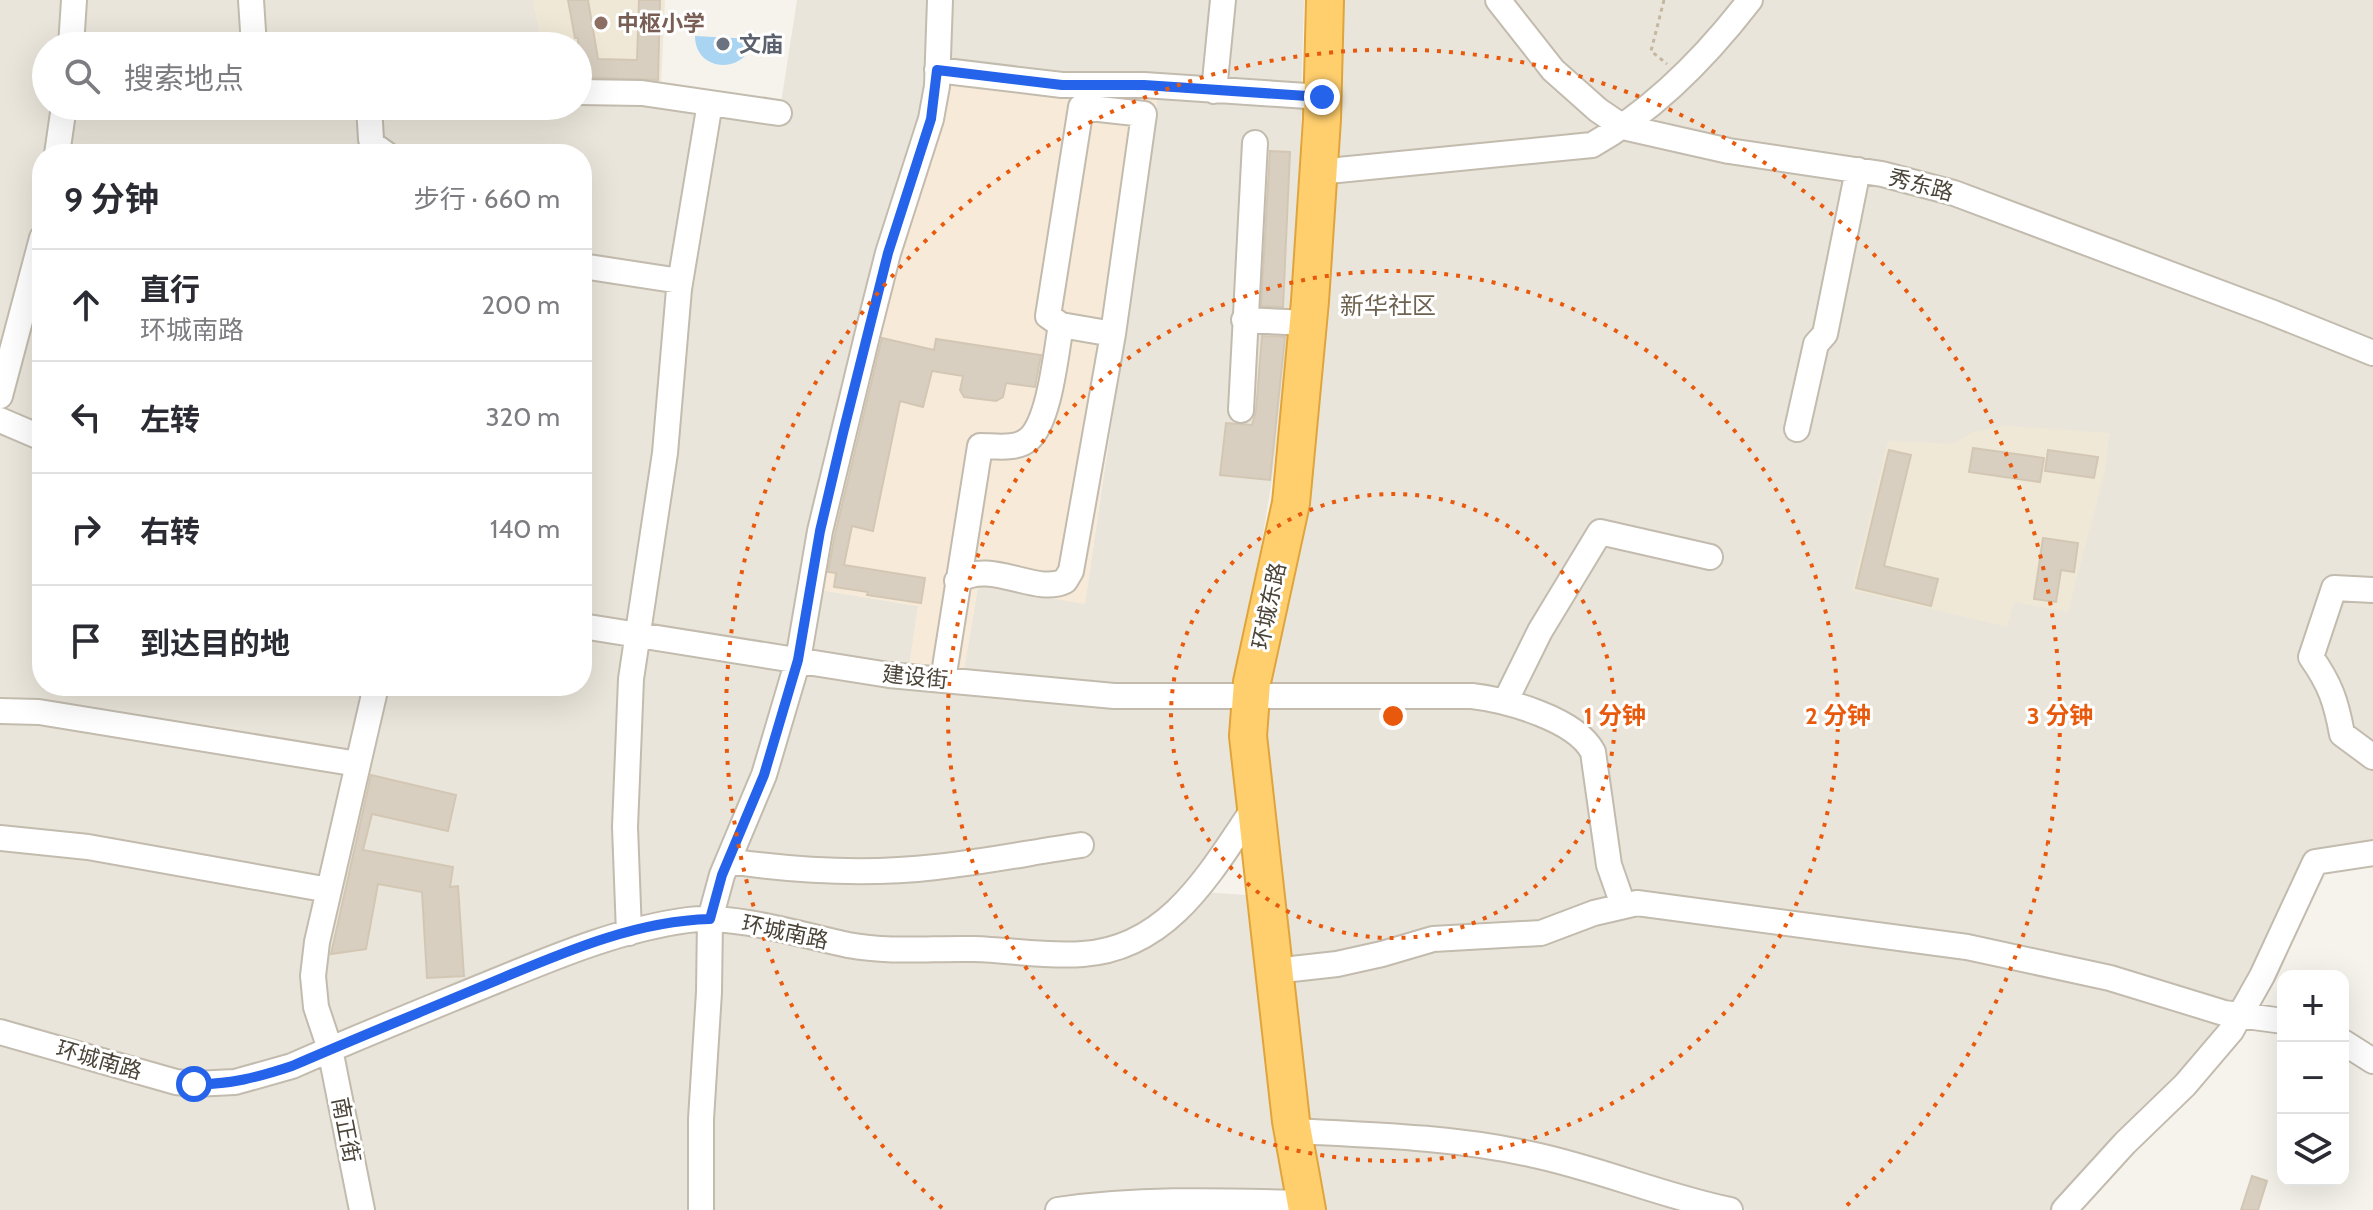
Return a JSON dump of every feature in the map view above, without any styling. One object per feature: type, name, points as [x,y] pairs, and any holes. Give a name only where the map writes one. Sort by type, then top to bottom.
[{"type":"highway","name":"环城东路","points":[[1306,1206],[1293,1131],[1248,736],[1250,698],[1291,503],[1308,323],[1325,0]]},
{"type":"street","points":[[72,32],[74,0]]},
{"type":"street","points":[[251,0],[253,32]]},
{"type":"street","points":[[701,1210],[701,1119],[710,919],[728,861],[764,775],[798,660],[820,531],[843,433],[888,253],[931,119],[940,0]]},
{"type":"street","points":[[1214,91],[1223,0]]},
{"type":"street","name":"秀东路","points":[[1498,0],[1553,70],[1598,110],[1623,127],[1729,151],[1918,182],[2373,353]]},
{"type":"street","points":[[1318,172],[1592,145],[1623,127],[1683,76],[1723,35],[1750,0]]},
{"type":"street","points":[[937,70],[1062,85],[1144,85],[1322,97]]},
{"type":"street","points":[[592,92],[642,93],[779,113]]},
{"type":"street","points":[[629,933],[625,880],[631,679],[665,453],[680,281],[710,103]]},
{"type":"street","points":[[957,581],[969,574],[982,573],[1052,584],[1065,581],[1069,576],[1113,334],[1144,114],[1081,107],[1048,316],[1061,325],[1113,334]]},
{"type":"street","points":[[58,144],[62,120]]},
{"type":"street","points":[[370,120],[372,144]]},
{"type":"street","points":[[1241,410],[1255,143]]},
{"type":"street","points":[[1797,429],[1816,344],[1825,334],[1858,170]]},
{"type":"street","points":[[592,268],[680,281]]},
{"type":"street","points":[[0,396],[32,276]]},
{"type":"street","points":[[1244,320],[1308,323]]},
{"type":"street","points":[[943,680],[980,446],[1014,446],[1029,439],[1039,424],[1050,389],[1061,325]]},
{"type":"street","points":[[0,420],[32,434]]},
{"type":"street","points":[[1505,702],[1540,631],[1600,532],[1710,557]]},
{"type":"street","points":[[2373,590],[2334,588],[2311,657],[2328,682],[2342,734],[2373,757]]},
{"type":"street","name":"建设街","points":[[592,628],[889,675],[1114,696],[1472,696],[1505,702],[1546,715],[1589,744],[1593,752],[1609,865],[1623,905]]},
{"type":"street","name":"南正街","points":[[362,1210],[330,1049],[316,1007],[313,976],[317,942],[374,696]]},
{"type":"street","points":[[0,711],[39,712],[358,764]]},
{"type":"street","name":"环城南路","points":[[0,1032],[176,1082],[235,1082],[257,1078],[565,952],[686,920],[743,922],[880,951],[972,949],[1081,954],[1109,951],[1153,932],[1184,906],[1200,888],[1254,808]]},
{"type":"street","points":[[0,838],[88,847],[329,890]]},
{"type":"street","points":[[728,861],[823,871],[898,870],[965,864],[1081,845]]},
{"type":"street","points":[[2064,1210],[2125,1143],[2185,1085],[2231,1031],[2280,940],[2315,862],[2373,853]]},
{"type":"street","points":[[1274,971],[1337,964],[1448,937],[1541,933],[1594,913],[1637,903],[1967,947],[2110,978],[2224,1013],[2277,1020]]},
{"type":"street","points":[[2349,1046],[2373,1061]]},
{"type":"street","points":[[1293,1131],[1487,1146],[1566,1163],[1679,1198],[1730,1210]]},
{"type":"street","points":[[1058,1210],[1177,1199],[1306,1206]]},
{"type":"path","points":[[1664,0],[1651,51],[1683,76]]},
{"type":"shaded area","points":[[0,0],[533,0],[540,32],[32,32],[32,120],[592,120],[592,98],[779,116],[797,0],[1304,0],[1301,94],[1158,83],[815,589],[918,606],[909,669],[592,622],[592,144],[32,144],[32,430],[0,417]]},
{"type":"shaded area","name":"中枢小学","points":[[533,0],[665,0],[661,88],[592,86],[592,32],[540,32]]},
{"type":"shaded area","points":[[1344,0],[1483,0],[1534,69],[1601,129],[1917,188],[2373,357],[2373,846],[2317,853],[2229,1024],[2057,1210],[1748,1210],[1303,1121],[1263,787],[1265,683],[1309,506],[1328,302]]},
{"type":"shaded area","points":[[1505,0],[2373,0],[2373,347],[1956,188],[1730,146],[1602,106]]},
{"type":"shaded area","points":[[942,74],[1158,94],[1085,604],[978,586],[963,675],[909,669],[918,606],[815,589]]},
{"type":"shaded area","points":[[1158,94],[1302,106],[1292,315],[1272,480],[1237,692],[963,675],[978,586],[1085,603]]},
{"type":"shaded area","points":[[2004,426],[2109,433],[2106,466],[2068,612],[2014,602],[2007,627],[1852,590],[1888,441],[1953,444],[1973,432]]},
{"type":"shaded area","points":[[0,427],[32,441],[32,696],[592,696],[592,634],[1114,703],[1235,709],[1241,802],[1192,882],[1134,931],[1081,945],[881,941],[725,910],[289,1057],[233,1073],[178,1072],[0,1023]]},
{"type":"shaded area","points":[[1204,892],[1260,896],[1298,1210],[368,1210],[340,1055],[567,958],[687,926],[1081,960]]},
{"type":"shaded area","points":[[0,1038],[175,1087],[328,1059],[358,1210],[0,1210]]},
{"type":"shaded area","points":[[1301,1137],[1489,1151],[1711,1210],[1314,1210]]},
{"type":"water","points":[[695,36],[753,39],[749,51],[741,59],[722,65],[703,57],[697,48]]},
{"type":"building","points":[[568,0],[588,0],[598,59],[637,60],[639,0],[660,0],[658,80],[592,78],[592,32],[574,32]]},
{"type":"building","points":[[1270,151],[1290,152],[1283,307],[1261,306]]},
{"type":"building","points":[[1262,336],[1285,337],[1270,480],[1220,475],[1226,423],[1252,425],[1256,411]]},
{"type":"building","points":[[882,338],[934,350],[936,339],[1041,355],[1035,387],[1006,383],[1003,397],[996,401],[964,397],[960,390],[963,376],[932,371],[923,407],[900,401],[873,531],[852,526],[844,565],[925,578],[921,603],[834,587],[836,573],[828,572]]},
{"type":"building","points":[[1973,448],[2044,458],[2040,482],[1969,472]]},
{"type":"building","points":[[1889,450],[1911,455],[1884,566],[1938,579],[1931,606],[1856,588]]},
{"type":"building","points":[[2048,450],[2098,457],[2094,478],[2045,471]]},
{"type":"building","points":[[2043,538],[2078,543],[2074,572],[2061,570],[2056,602],[2034,599]]},
{"type":"building","points":[[371,775],[456,795],[448,831],[372,814],[363,850],[453,867],[450,887],[458,886],[464,976],[427,978],[422,892],[378,884],[366,949],[331,954]]},
{"type":"building","points":[[2252,1176],[2267,1181],[2258,1210],[2241,1210]]},
{"type":"place","name":"中枢小学","points":[[601,23]]},
{"type":"place","name":"文庙","points":[[723,44]]},
{"type":"district","name":"新华社区","points":[[1388,305]]},
{"type":"route","points":[[194,1084],[257,1078],[565,952],[686,920],[710,919],[722,875],[764,775],[798,660],[820,531],[843,433],[888,253],[931,119],[937,70],[1062,85],[1144,85],[1322,97]]}]
